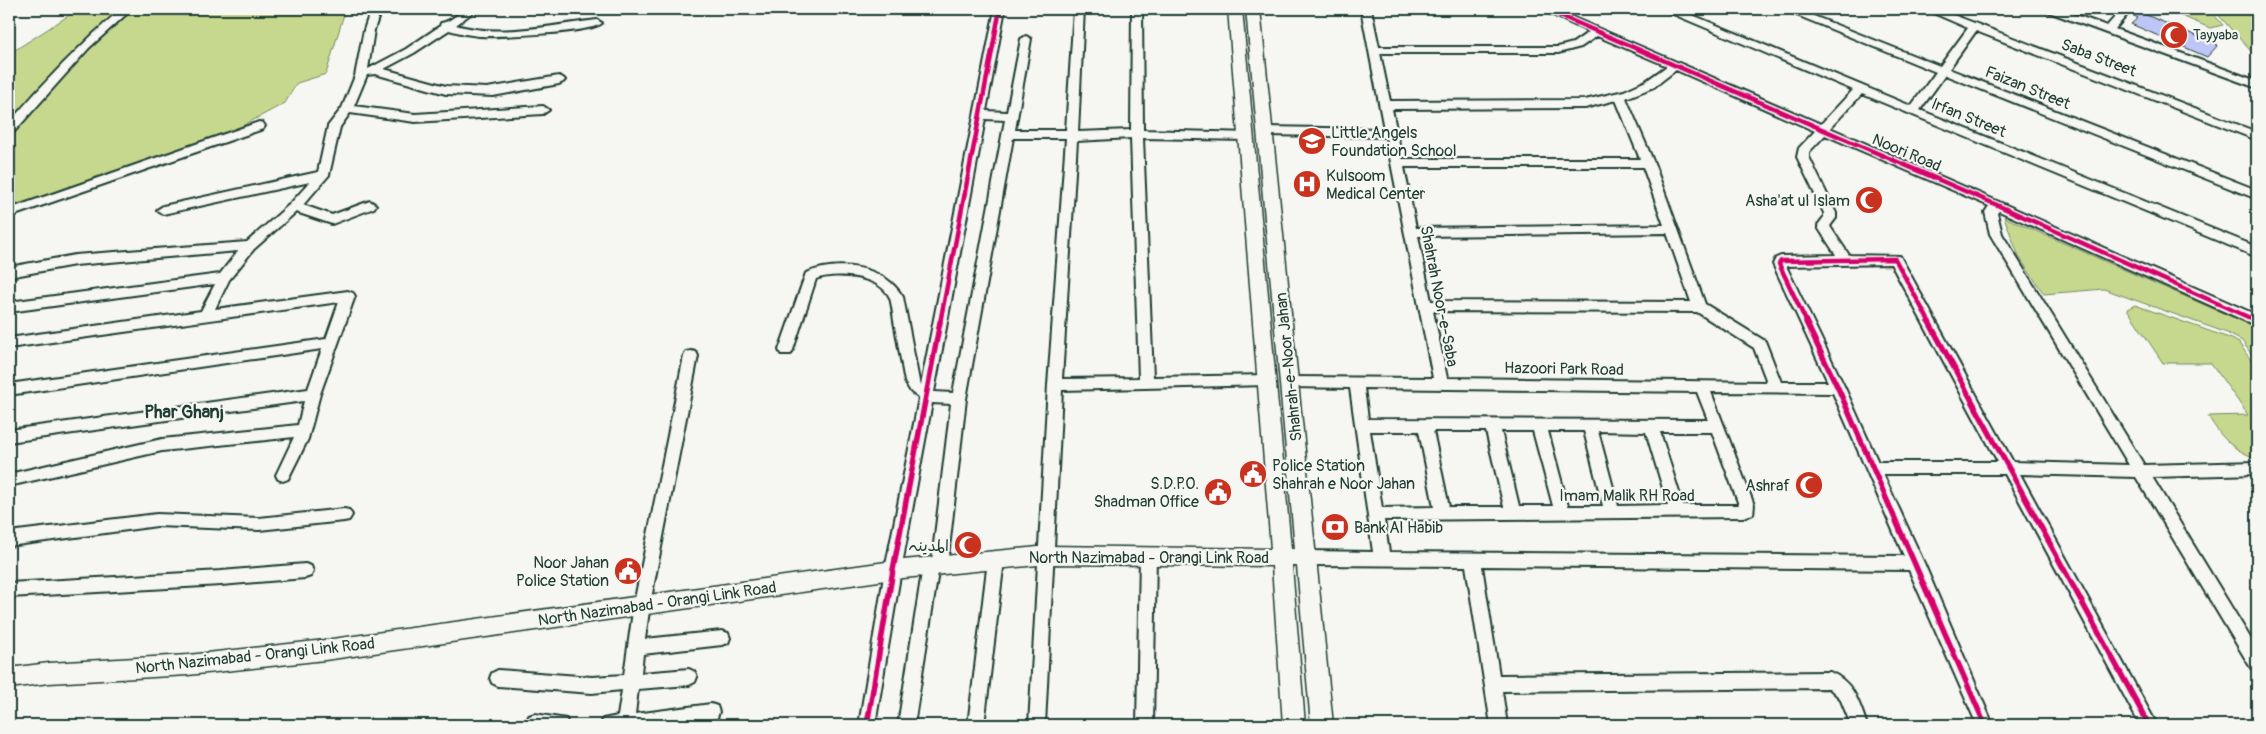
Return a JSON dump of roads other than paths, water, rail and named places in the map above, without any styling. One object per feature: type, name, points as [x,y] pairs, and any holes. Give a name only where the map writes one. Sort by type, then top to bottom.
[{"type":"main road","name":"Shahrah-e-Noor Jahan","points":[[1235,9],[1268,380],[1294,725]]},
{"type":"main road","name":"Shahrah-e-Noor Jahan","points":[[1253,9],[1322,725]]},
{"type":"main road","points":[[1256,257],[1278,257]]},
{"type":"main road","name":"North Nazimabad - Orangi Link Road","points":[[9,678],[49,673],[188,664],[325,650],[421,638],[642,604],[893,570],[1048,555],[1306,558]]},
{"type":"street","points":[[9,130],[37,96],[85,46],[127,9]]},
{"type":"street","points":[[206,315],[224,278],[250,246],[294,207],[323,175],[334,126],[346,109],[360,76],[369,30],[376,9]]},
{"type":"street","points":[[360,76],[410,51],[472,9]]},
{"type":"street","points":[[868,725],[893,570],[978,115],[1000,9]]},
{"type":"street","points":[[1037,725],[1048,555],[1055,385],[1073,135],[1079,9]]},
{"type":"street","points":[[1137,9],[1137,134],[1146,381]]},
{"type":"street","name":"Shahrah Noor-e-Saba","points":[[1366,9],[1427,306],[1441,384]]},
{"type":"street","name":"Noori Road","points":[[1545,9],[1997,205],[2257,321]]},
{"type":"street","name":"Irfan Street","points":[[1670,9],[1912,111],[2257,252]]},
{"type":"street","name":"Faizan Street","points":[[1787,9],[1944,67],[2257,188]]},
{"type":"street","name":"Faizan Street","points":[[1804,9],[2257,196]]},
{"type":"street","name":"Saba Street","points":[[1929,9],[2257,136]]},
{"type":"street","points":[[2050,9],[2257,85]]},
{"type":"street","points":[[2109,30],[2127,9]]},
{"type":"street","points":[[445,26],[466,32],[499,33],[597,23]]},
{"type":"street","points":[[1912,111],[1974,27]]},
{"type":"street","points":[[1374,50],[1558,50],[1578,44],[1597,31]]},
{"type":"street","points":[[906,725],[935,566],[959,400],[1026,39]]},
{"type":"street","points":[[1386,106],[1585,104],[1620,96],[1650,84],[1676,65]]},
{"type":"street","points":[[374,70],[446,90],[454,89],[477,92],[494,92],[559,80]]},
{"type":"street","points":[[1845,259],[1825,229],[1824,225],[1830,218],[1830,213],[1803,157],[1803,151],[1860,89]]},
{"type":"street","points":[[1620,96],[1648,163],[1699,307]]},
{"type":"street","points":[[346,109],[415,118],[543,110]]},
{"type":"street","points":[[978,115],[1012,116]]},
{"type":"street","points":[[9,213],[259,126]]},
{"type":"street","points":[[1265,131],[1391,133]]},
{"type":"street","points":[[1009,134],[1246,136]]},
{"type":"street","points":[[1397,163],[1648,163]]},
{"type":"street","points":[[163,210],[323,175]]},
{"type":"street","points":[[294,207],[332,220],[370,205]]},
{"type":"street","points":[[1997,205],[1991,212],[1996,234],[2257,663]]},
{"type":"street","points":[[1411,232],[1672,229]]},
{"type":"street","points":[[9,272],[75,260],[250,246]]},
{"type":"street","points":[[1984,725],[1916,564],[1838,388],[1779,264],[1786,260],[1895,259],[2149,725]]},
{"type":"street","points":[[786,350],[811,276],[832,270],[866,275],[893,290],[896,297],[912,382],[915,388],[925,397],[959,400]]},
{"type":"street","points":[[9,307],[224,278]]},
{"type":"street","points":[[9,343],[348,296],[313,394],[301,439],[283,475]]},
{"type":"street","points":[[1427,306],[1699,307],[1760,345],[1776,388]]},
{"type":"street","points":[[9,390],[331,343]]},
{"type":"street","points":[[691,356],[642,604],[631,680],[620,725],[711,712]]},
{"type":"street","points":[[1055,385],[1146,381],[1268,380]]},
{"type":"street","name":"Hazoori Park Road","points":[[1290,382],[1838,388]]},
{"type":"street","points":[[1356,384],[1382,558]]},
{"type":"street","name":"Imam Malik RH Road","points":[[1375,514],[1743,511],[1748,509],[1715,426],[1702,387]]},
{"type":"street","points":[[9,436],[313,394]]},
{"type":"street","points":[[1362,425],[1715,426]]},
{"type":"street","points":[[1425,425],[1443,513]]},
{"type":"street","points":[[1492,425],[1513,513]]},
{"type":"street","points":[[1539,425],[1562,512]]},
{"type":"street","points":[[1589,426],[1612,512]]},
{"type":"street","points":[[1651,426],[1678,512]]},
{"type":"street","points":[[9,480],[162,446],[302,430]]},
{"type":"street","points":[[1873,468],[2009,468],[2139,471],[2257,468]]},
{"type":"street","points":[[9,539],[157,520],[259,524],[344,515]]},
{"type":"street","points":[[1145,725],[1148,556]]},
{"type":"street","points":[[1306,558],[1916,564]]},
{"type":"street","points":[[976,725],[996,560]]},
{"type":"street","points":[[1473,561],[1499,725]]},
{"type":"street","points":[[9,590],[221,578],[305,570]]},
{"type":"street","points":[[636,647],[722,638]]},
{"type":"street","points":[[498,678],[592,684],[689,677]]},
{"type":"street","points":[[1492,683],[1830,680],[1840,684],[1846,693],[1859,725]]},
{"type":"street","points":[[536,722],[560,725]]},
{"type":"place","name":"Tayyaba","points":[[2174,35]]},
{"type":"place","name":"Little Angels Foundation School","points":[[1312,141]]},
{"type":"place","name":"Kulsoom Medical Center","points":[[1307,184]]},
{"type":"place","name":"Asha'at ul Islam","points":[[1869,200]]},
{"type":"place","name":"Police Station Shahrah e Noor Jahan","points":[[1253,474]]},
{"type":"place","name":"Ashraf","points":[[1809,485]]},
{"type":"place","name":"S.D.P.O. Shadman Office","points":[[1218,492]]},
{"type":"place","name":"Bank Al Habib","points":[[1335,527]]},
{"type":"place","name":"المدینہ","points":[[968,545]]},
{"type":"place","name":"Noor Jahan Police Station","points":[[628,571]]},
{"type":"district","name":"Phar Ghanj","points":[[184,412]]}]
